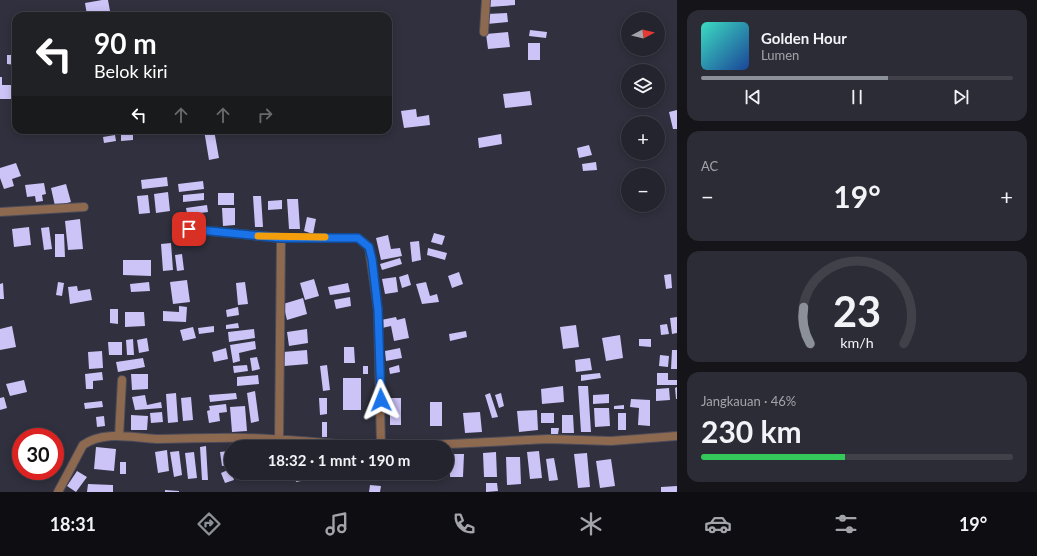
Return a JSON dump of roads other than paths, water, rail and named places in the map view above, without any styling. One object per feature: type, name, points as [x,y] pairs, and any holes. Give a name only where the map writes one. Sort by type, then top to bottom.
[{"type":"street","points":[[484,32],[486,0]]},
{"type":"street","points":[[0,212],[84,207]]},
{"type":"street","points":[[189,229],[281,238],[358,238],[369,247],[378,310],[381,440]]},
{"type":"street","points":[[58,492],[82,446],[90,440],[119,436],[156,439],[244,438],[279,440],[281,238]]},
{"type":"street","points":[[119,436],[122,380]]},
{"type":"street","points":[[454,444],[548,439],[611,441],[677,436]]}]
